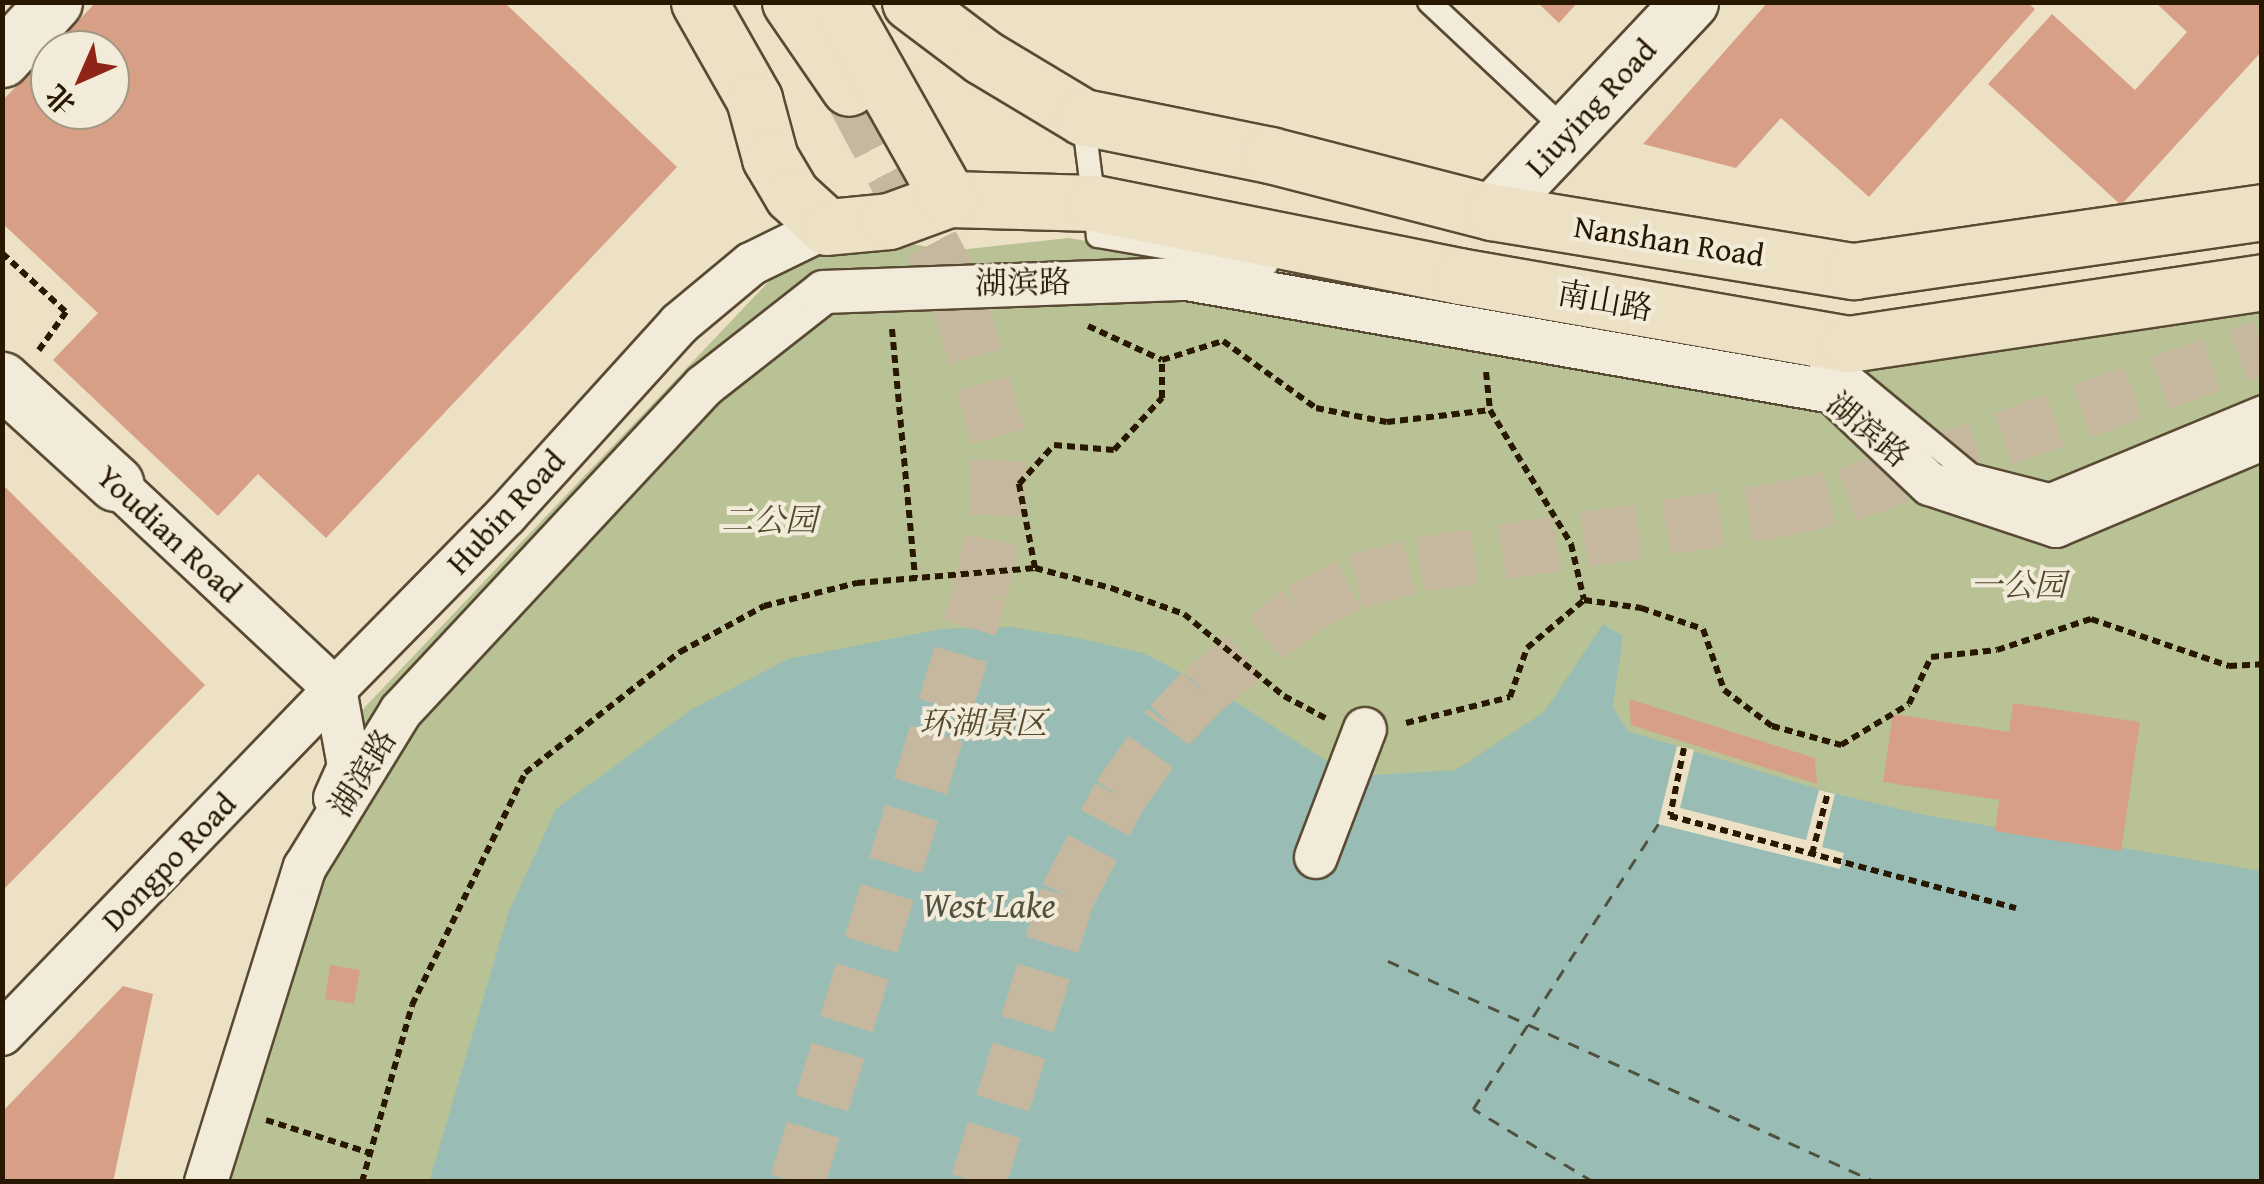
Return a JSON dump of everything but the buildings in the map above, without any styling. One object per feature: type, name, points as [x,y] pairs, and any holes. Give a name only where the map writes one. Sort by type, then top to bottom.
[{"type":"main road","points":[[699,2],[754,100],[770,158],[792,195],[827,227],[889,220],[949,199],[838,2]]},
{"type":"main road","points":[[790,2],[848,88]]},
{"type":"main road","name":"Nanshan Road","points":[[910,2],[983,57],[1083,117],[1270,156],[1492,212],[1854,272],[2262,212]]},
{"type":"main road","name":"南山路","points":[[949,199],[1094,204],[1460,276],[1849,344],[2262,282]]},
{"type":"street","points":[[2,59],[54,2]]},
{"type":"street","name":"Liuying Road","points":[[1492,212],[1570,134],[1690,2]]},
{"type":"street","name":"Hubin Road","points":[[335,689],[506,514],[679,324],[751,264],[827,227]]},
{"type":"street","name":"湖滨路","points":[[206,1182],[305,867],[401,711],[704,386],[824,292],[1187,278],[1833,392],[1930,484],[2056,526],[2262,439]]},
{"type":"street","name":"Youdian Road","points":[[2,380],[335,689]]},
{"type":"street","points":[[305,867],[349,766],[335,689]]},
{"type":"street","name":"Dongpo Road","points":[[2,1034],[335,689]]},
{"type":"street","points":[[1316,857],[1365,729]]},
{"type":"lane","points":[[1428,2],[1570,134]]},
{"type":"lane","points":[[1083,117],[1098,236],[1289,268]]},
{"type":"lane","points":[[1346,278],[1574,320]]},
{"type":"lane","points":[[1781,357],[1838,365],[1971,475],[2050,495],[2262,408]]},
{"type":"path","points":[[2,253],[66,312]]},
{"type":"path","points":[[889,292],[915,578]]},
{"type":"path","points":[[1082,323],[1162,360],[1223,341],[1316,408],[1388,422],[1490,410],[1571,544],[1584,600]]},
{"type":"path","points":[[1035,568],[1019,484],[1054,445],[1114,450],[1162,398],[1162,360]]},
{"type":"path","points":[[362,1182],[412,1005],[525,774],[680,652],[764,606],[857,582],[1035,568],[1111,588],[1184,614],[1284,696],[1316,715],[1365,729],[1428,719],[1510,697],[1527,648],[1584,600],[1641,608],[1703,629],[1724,690],[1772,726],[1841,746],[1910,704],[1931,658],[1997,650],[2091,619],[2229,666],[2262,664]]},
{"type":"path","points":[[1684,748],[1670,816],[2016,908]]},
{"type":"path","points":[[1812,854],[1828,792]]},
{"type":"path","points":[[264,1119],[370,1153]]},
{"type":"green space","name":"环湖景区","points":[[881,238],[949,251],[1069,238],[1820,367],[2261,301],[2261,1181],[194,1182],[347,726],[790,259]]},
{"type":"water","name":"West Lake","points":[[1603,624],[1623,636],[1613,707],[1628,731],[1828,792],[1929,816],[2261,871],[2261,1181],[429,1182],[509,911],[556,809],[692,709],[788,659],[941,629],[1010,627],[1078,638],[1143,653],[1230,698],[1340,770],[1358,776],[1456,770],[1544,712]]},
{"type":"pier","points":[[1677,746],[1694,750],[1680,808],[1806,840],[1819,790],[1835,794],[1822,847],[1844,853],[1840,869],[1658,824]]},
{"type":"ferry route","points":[[1593,1182],[1473,1109],[1658,824]]},
{"type":"ferry route","points":[[1388,961],[1876,1182]]},
{"type":"tunnel","points":[[797,1182],[980,593],[997,515],[998,436],[957,292],[849,88]]},
{"type":"tunnel","points":[[978,1182],[1067,896],[1119,796],[1170,724],[1202,691],[1300,610],[1356,581],[1420,564],[1776,510],[1847,494],[2262,346]]},
{"type":"park label","name":"二公园","points":[[769,520]]},
{"type":"park label","name":"一公园","points":[[2018,585]]}]
